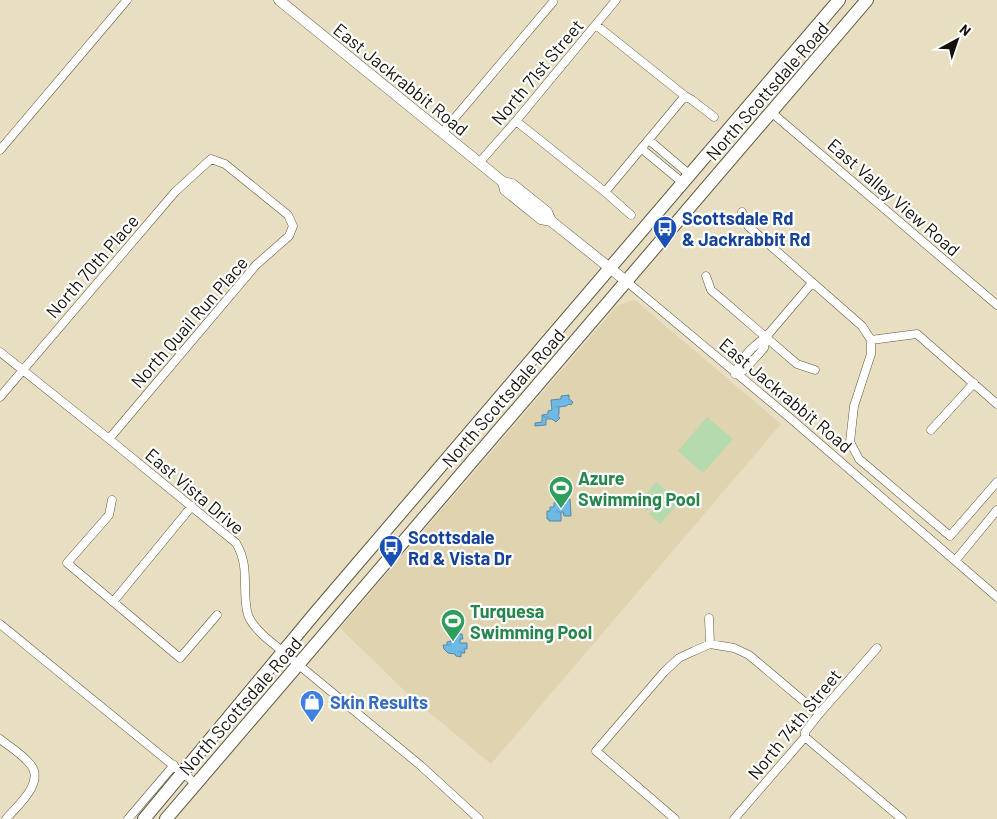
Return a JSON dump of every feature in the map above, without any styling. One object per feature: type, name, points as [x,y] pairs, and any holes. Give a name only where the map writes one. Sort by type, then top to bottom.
[{"type":"main road","name":"North Scottsdale Road","points":[[144,819],[178,769],[283,652],[839,0]]},
{"type":"main road","name":"North Scottsdale Road","points":[[166,819],[867,0]]},
{"type":"main road","points":[[494,403],[510,417]]},
{"type":"main road","points":[[459,444],[474,460]]},
{"type":"street","points":[[0,150],[127,0]]},
{"type":"street","name":"East Jackrabbit Road","points":[[279,0],[503,182],[504,190],[541,219],[551,221],[626,281],[790,418],[997,597]]},
{"type":"street","name":"North 71st Street","points":[[479,163],[616,0]]},
{"type":"street","points":[[442,133],[553,2]]},
{"type":"street","points":[[596,25],[714,117]]},
{"type":"street","points":[[604,192],[686,96]]},
{"type":"street","name":"East Valley View Road","points":[[771,112],[995,301]]},
{"type":"street","points":[[516,120],[631,215]]},
{"type":"street","points":[[649,140],[686,179]]},
{"type":"street","points":[[642,149],[686,179]]},
{"type":"street","name":"North Quail Run Place","points":[[109,439],[256,266],[289,236],[293,226],[288,215],[225,164],[211,159]]},
{"type":"street","name":"North 70th Place","points":[[0,397],[175,192],[211,159]]},
{"type":"street","points":[[742,212],[748,226],[862,326],[871,340],[870,354],[854,406],[850,442],[859,459],[950,536],[997,482]]},
{"type":"street","points":[[706,276],[711,290],[797,364],[815,370]]},
{"type":"street","points":[[735,374],[744,370],[758,356],[764,348],[766,337],[812,283]]},
{"type":"street","points":[[871,340],[918,334],[995,402]]},
{"type":"street","name":"East Vista Drive","points":[[0,352],[236,543],[242,556],[246,580],[248,615],[260,632],[420,765],[479,819]]},
{"type":"street","points":[[931,430],[974,383]]},
{"type":"street","points":[[112,500],[109,515],[67,563],[180,658],[217,615]]},
{"type":"street","points":[[113,602],[192,506]]},
{"type":"street","points":[[955,561],[995,516]]},
{"type":"street","points":[[709,618],[710,644]]},
{"type":"street","points":[[0,624],[196,784]]},
{"type":"street","points":[[676,819],[596,751],[664,672],[680,658],[710,644],[734,648],[749,655],[819,714]]},
{"type":"street","name":"North 74th Street","points":[[734,819],[805,737],[805,732],[819,714],[877,648]]},
{"type":"street","points":[[805,737],[902,819]]},
{"type":"street","points":[[0,739],[30,763],[36,776],[31,790],[6,819]]},
{"type":"street","points":[[128,819],[178,769]]},
{"type":"shaded area","points":[[635,300],[781,424],[491,764],[412,698],[340,628],[617,306]]},
{"type":"green space","points":[[707,417],[733,439],[703,473],[678,451]]},
{"type":"green space","points":[[656,482],[666,490],[647,511],[638,503]]},
{"type":"green space","points":[[669,491],[680,501],[660,524],[649,514]]},
{"type":"water","points":[[569,395],[569,399],[573,402],[571,405],[559,407],[558,416],[560,418],[556,422],[552,419],[546,419],[546,425],[535,426],[535,423],[542,422],[542,415],[548,414],[548,411],[552,410],[551,400],[561,399],[561,396]]},
{"type":"water","name":"Azure Swimming Pool","points":[[565,494],[565,499],[570,499],[571,516],[564,516],[563,512],[561,512],[561,521],[549,521],[547,519],[547,511],[550,511],[550,507],[554,507],[556,499],[559,499],[559,495]]},
{"type":"water","name":"Turquesa Swimming Pool","points":[[452,629],[458,629],[459,634],[462,634],[463,639],[460,639],[460,643],[467,643],[467,649],[464,649],[465,653],[461,653],[461,657],[448,653],[444,649],[443,645],[447,645],[447,642],[451,641],[450,637],[453,637]]},
{"type":"place","name":"Scottsdale Rd & Jackrabbit Rd","points":[[665,249]]},
{"type":"place","name":"Azure Swimming Pool","points":[[561,509]]},
{"type":"place","name":"Scottsdale Rd & Vista Dr","points":[[391,568]]},
{"type":"place","name":"Turquesa Swimming Pool","points":[[453,642]]},
{"type":"place","name":"Skin Results","points":[[312,723]]}]
